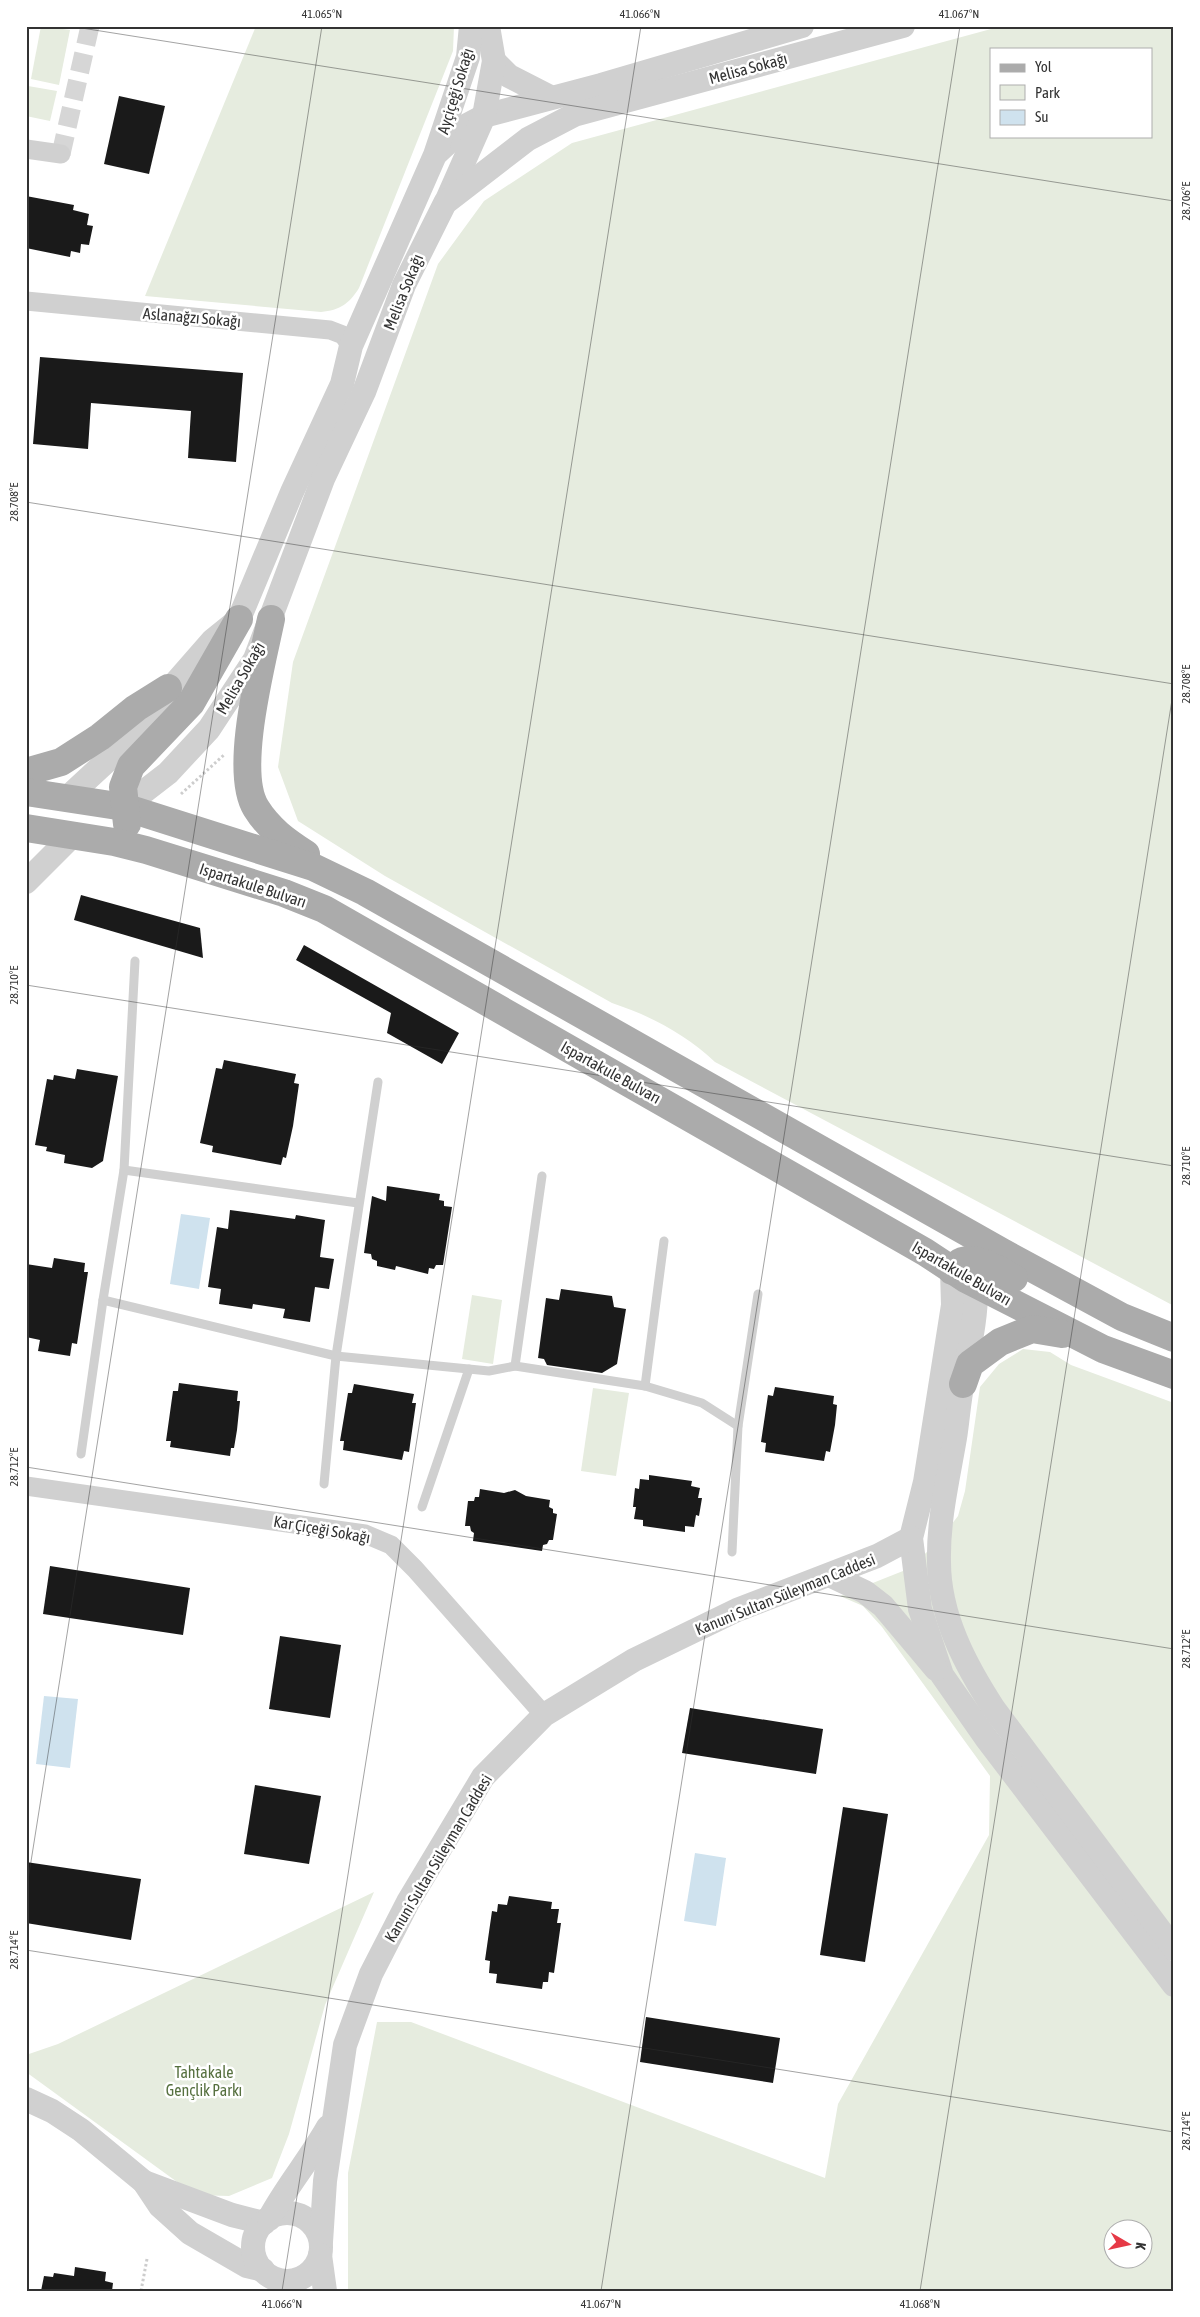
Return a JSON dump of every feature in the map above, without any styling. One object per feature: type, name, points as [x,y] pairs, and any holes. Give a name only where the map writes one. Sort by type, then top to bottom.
[{"type":"main road","points":[[146,850],[128,824],[124,807],[123,787],[131,766],[191,703],[239,618]]},
{"type":"main road","points":[[271,620],[248,746],[247,776],[251,796],[256,807],[275,834],[349,884]]},
{"type":"main road","points":[[26,772],[61,762],[100,737],[136,708],[168,688]]},
{"type":"main road","points":[[26,792],[124,807],[313,867],[349,884],[1122,1317],[1170,1337]]},
{"type":"main road","points":[[28,830],[68,797]]},
{"type":"main road","points":[[74,834],[124,807]]},
{"type":"main road","name":"Ispartakule Bulvarı","points":[[28,830],[74,834],[146,850],[284,892],[324,909],[926,1252],[952,1271],[977,1273],[1103,1349],[1174,1375]]},
{"type":"main road","points":[[970,1233],[977,1246],[977,1273],[1076,1308],[1170,1337]]},
{"type":"main road","points":[[962,1384],[970,1364],[982,1354],[1000,1342],[1032,1329],[1052,1331],[1103,1349]]},
{"type":"street","name":"Ayçiçeği Sokağı","points":[[435,155],[468,57],[471,26]]},
{"type":"street","name":"Ayçiçeği Sokağı","points":[[445,203],[484,116],[494,61],[488,26]]},
{"type":"street","name":"Melisa Sokağı","points":[[68,797],[108,760],[168,688],[213,640],[239,618],[292,492],[342,384],[350,346],[435,155],[467,126],[484,116],[550,97],[602,85],[802,26]]},
{"type":"street","name":"Melisa Sokağı","points":[[124,807],[168,773],[209,729],[254,659],[271,620],[323,479],[364,392],[404,285],[445,203],[528,139],[574,115],[903,26]]},
{"type":"street","points":[[494,61],[509,76],[550,97]]},
{"type":"street","points":[[26,148],[61,154]]},
{"type":"street","name":"Aslanağzı Sokağı","points":[[26,301],[330,330],[343,335],[350,346]]},
{"type":"street","points":[[26,882],[74,834]]},
{"type":"street","points":[[942,1676],[920,1609],[911,1538],[925,1482],[953,1304],[952,1271]]},
{"type":"street","points":[[977,1273],[975,1322],[962,1384],[940,1527],[939,1564],[952,1627],[973,1676],[1018,1741],[1174,1948]]},
{"type":"street","name":"Kar Çiçeği Sokağı","points":[[26,1486],[365,1534],[391,1545],[416,1569],[544,1715]]},
{"type":"street","points":[[911,1538],[926,1544],[939,1564]]},
{"type":"street","name":"Kanuni Sultan Süleyman Caddesi","points":[[320,2248],[325,2181],[345,2045],[372,1974],[408,1902],[483,1777],[544,1715],[642,1655],[737,1610],[877,1556],[911,1538]]},
{"type":"street","points":[[829,1575],[865,1592],[883,1606],[927,1661],[942,1676],[986,1738],[1174,1985]]},
{"type":"street","points":[[26,2099],[52,2111],[81,2130],[144,2182],[160,2206],[190,2233],[248,2266],[276,2280],[291,2281],[301,2278],[312,2270],[320,2248]]},
{"type":"street","points":[[276,2280],[254,2252],[256,2236],[280,2199],[310,2159],[336,2113]]},
{"type":"street","points":[[144,2182],[223,2212],[266,2221],[282,2214],[303,2217],[311,2223],[320,2248],[325,2291]]},
{"type":"lane","points":[[81,1454],[124,1170],[135,961]]},
{"type":"lane","points":[[324,1484],[336,1356],[378,1082]]},
{"type":"lane","points":[[124,1170],[358,1203]]},
{"type":"lane","points":[[515,1366],[542,1176]]},
{"type":"lane","points":[[645,1386],[664,1241]]},
{"type":"lane","points":[[732,1552],[738,1426],[758,1294]]},
{"type":"lane","points":[[103,1300],[336,1356],[489,1372],[515,1366],[581,1378],[645,1386],[702,1403],[738,1426]]},
{"type":"lane","points":[[422,1507],[470,1369]]},
{"type":"path","points":[[181,794],[232,747]]},
{"type":"path","points":[[141,2291],[147,2260]]},
{"type":"green space","points":[[41,26],[70,30],[59,85],[31,79]]},
{"type":"green space","points":[[256,26],[454,26],[453,51],[359,288],[348,302],[334,310],[321,312],[145,296]]},
{"type":"green space","points":[[1002,26],[1174,26],[1174,1306],[715,1062],[680,1034],[654,1020],[612,1003],[385,876],[298,821],[278,767],[293,662],[438,264],[484,201],[572,143]]},
{"type":"green space","points":[[28,86],[57,91],[50,121],[26,116]]},
{"type":"green space","points":[[472,1295],[502,1300],[493,1364],[462,1359]]},
{"type":"green space","points":[[1023,1349],[1050,1352],[1071,1365],[1174,1403],[1174,2291],[348,2291],[348,2173],[377,2022],[411,2022],[825,2178],[838,2104],[989,1835],[990,1776],[882,1627],[863,1606],[840,1596],[908,1569],[937,1543],[958,1516],[965,1491],[980,1387],[999,1364]]},
{"type":"green space","points":[[593,1388],[629,1393],[616,1476],[581,1471]]},
{"type":"green space","name":"Tahtakale Gençlik Parkı","points":[[374,1892],[325,2005],[289,2134],[272,2178],[229,2196],[195,2195],[26,2072],[26,2055],[58,2044]]},
{"type":"water","points":[[181,1214],[210,1218],[199,1289],[170,1284]]},
{"type":"water","points":[[44,1696],[78,1699],[70,1768],[36,1764]]},
{"type":"water","points":[[695,1853],[726,1858],[716,1926],[684,1921]]},
{"type":"building","points":[[119,96],[165,106],[149,174],[104,164]]},
{"type":"building","points":[[26,196],[74,205],[73,210],[89,214],[87,225],[93,226],[89,245],[81,244],[80,253],[71,251],[70,257],[26,248]]},
{"type":"building","points":[[40,357],[243,373],[236,462],[188,458],[191,411],[91,403],[88,449],[33,444]]},
{"type":"building","points":[[81,895],[200,928],[203,958],[74,920]]},
{"type":"building","points":[[304,945],[459,1033],[442,1064],[387,1033],[391,1013],[296,960]]},
{"type":"building","points":[[224,1060],[296,1074],[294,1083],[299,1084],[293,1126],[286,1158],[283,1157],[281,1165],[212,1152],[213,1146],[200,1143],[216,1068],[222,1069]]},
{"type":"building","points":[[77,1069],[118,1076],[103,1161],[92,1168],[64,1163],[65,1155],[46,1151],[47,1147],[35,1145],[47,1079],[53,1080],[54,1075],[75,1079]]},
{"type":"building","points":[[387,1186],[440,1194],[439,1200],[444,1201],[444,1206],[452,1207],[443,1265],[436,1265],[434,1269],[429,1268],[428,1274],[396,1266],[395,1270],[377,1266],[377,1261],[372,1259],[371,1254],[364,1253],[372,1196],[386,1201]]},
{"type":"building","points":[[230,1210],[295,1219],[296,1215],[325,1220],[320,1257],[334,1259],[329,1289],[315,1287],[310,1322],[283,1318],[285,1309],[253,1304],[252,1309],[219,1304],[221,1289],[208,1287],[217,1227],[228,1229]]},
{"type":"building","points":[[54,1258],[85,1263],[84,1272],[88,1272],[77,1344],[72,1343],[70,1356],[38,1351],[40,1340],[26,1337],[26,1264],[52,1268]]},
{"type":"building","points":[[561,1289],[612,1296],[614,1307],[626,1309],[617,1364],[602,1373],[547,1365],[544,1359],[538,1358],[546,1298],[559,1300]]},
{"type":"building","points":[[179,1383],[238,1391],[237,1401],[240,1401],[237,1430],[234,1448],[231,1448],[230,1456],[170,1447],[171,1441],[166,1441],[173,1391],[178,1391]]},
{"type":"building","points":[[354,1384],[414,1394],[412,1403],[416,1403],[409,1452],[404,1451],[402,1460],[343,1450],[344,1441],[340,1441],[348,1393],[352,1393]]},
{"type":"building","points":[[775,1387],[834,1396],[833,1404],[837,1405],[835,1425],[830,1452],[826,1451],[824,1461],[765,1452],[766,1443],[761,1442],[768,1395],[773,1396]]},
{"type":"building","points":[[649,1475],[692,1481],[691,1486],[700,1488],[698,1498],[702,1498],[699,1516],[696,1515],[694,1527],[685,1526],[685,1532],[643,1526],[643,1520],[634,1519],[636,1507],[633,1507],[635,1488],[639,1489],[640,1479],[649,1480]]},
{"type":"building","points":[[480,1489],[504,1493],[515,1490],[526,1496],[550,1500],[549,1507],[553,1509],[553,1513],[557,1514],[553,1540],[549,1540],[547,1544],[543,1545],[542,1551],[473,1541],[474,1533],[471,1531],[470,1526],[465,1526],[468,1501],[474,1501],[475,1497],[479,1497]]},
{"type":"building","points":[[50,1566],[190,1588],[183,1635],[43,1614]]},
{"type":"building","points":[[280,1636],[341,1645],[330,1718],[269,1709]]},
{"type":"building","points":[[690,1708],[823,1729],[816,1774],[682,1753]]},
{"type":"building","points":[[255,1785],[321,1796],[309,1864],[244,1854]]},
{"type":"building","points":[[843,1807],[888,1814],[865,1962],[820,1955]]},
{"type":"building","points":[[26,1862],[141,1879],[131,1940],[26,1923]]},
{"type":"building","points":[[509,1896],[552,1902],[551,1909],[559,1909],[557,1923],[561,1923],[554,1973],[549,1972],[548,1982],[543,1982],[542,1989],[496,1983],[497,1974],[489,1973],[490,1961],[485,1960],[492,1911],[497,1912],[498,1904],[507,1905]]},
{"type":"building","points":[[646,2017],[780,2038],[773,2083],[640,2062]]},
{"type":"building","points":[[75,2267],[106,2272],[105,2281],[113,2283],[112,2291],[41,2291],[44,2276],[53,2277],[54,2273],[74,2276]]},
{"type":"tunnel","points":[[61,154],[90,26]]}]
